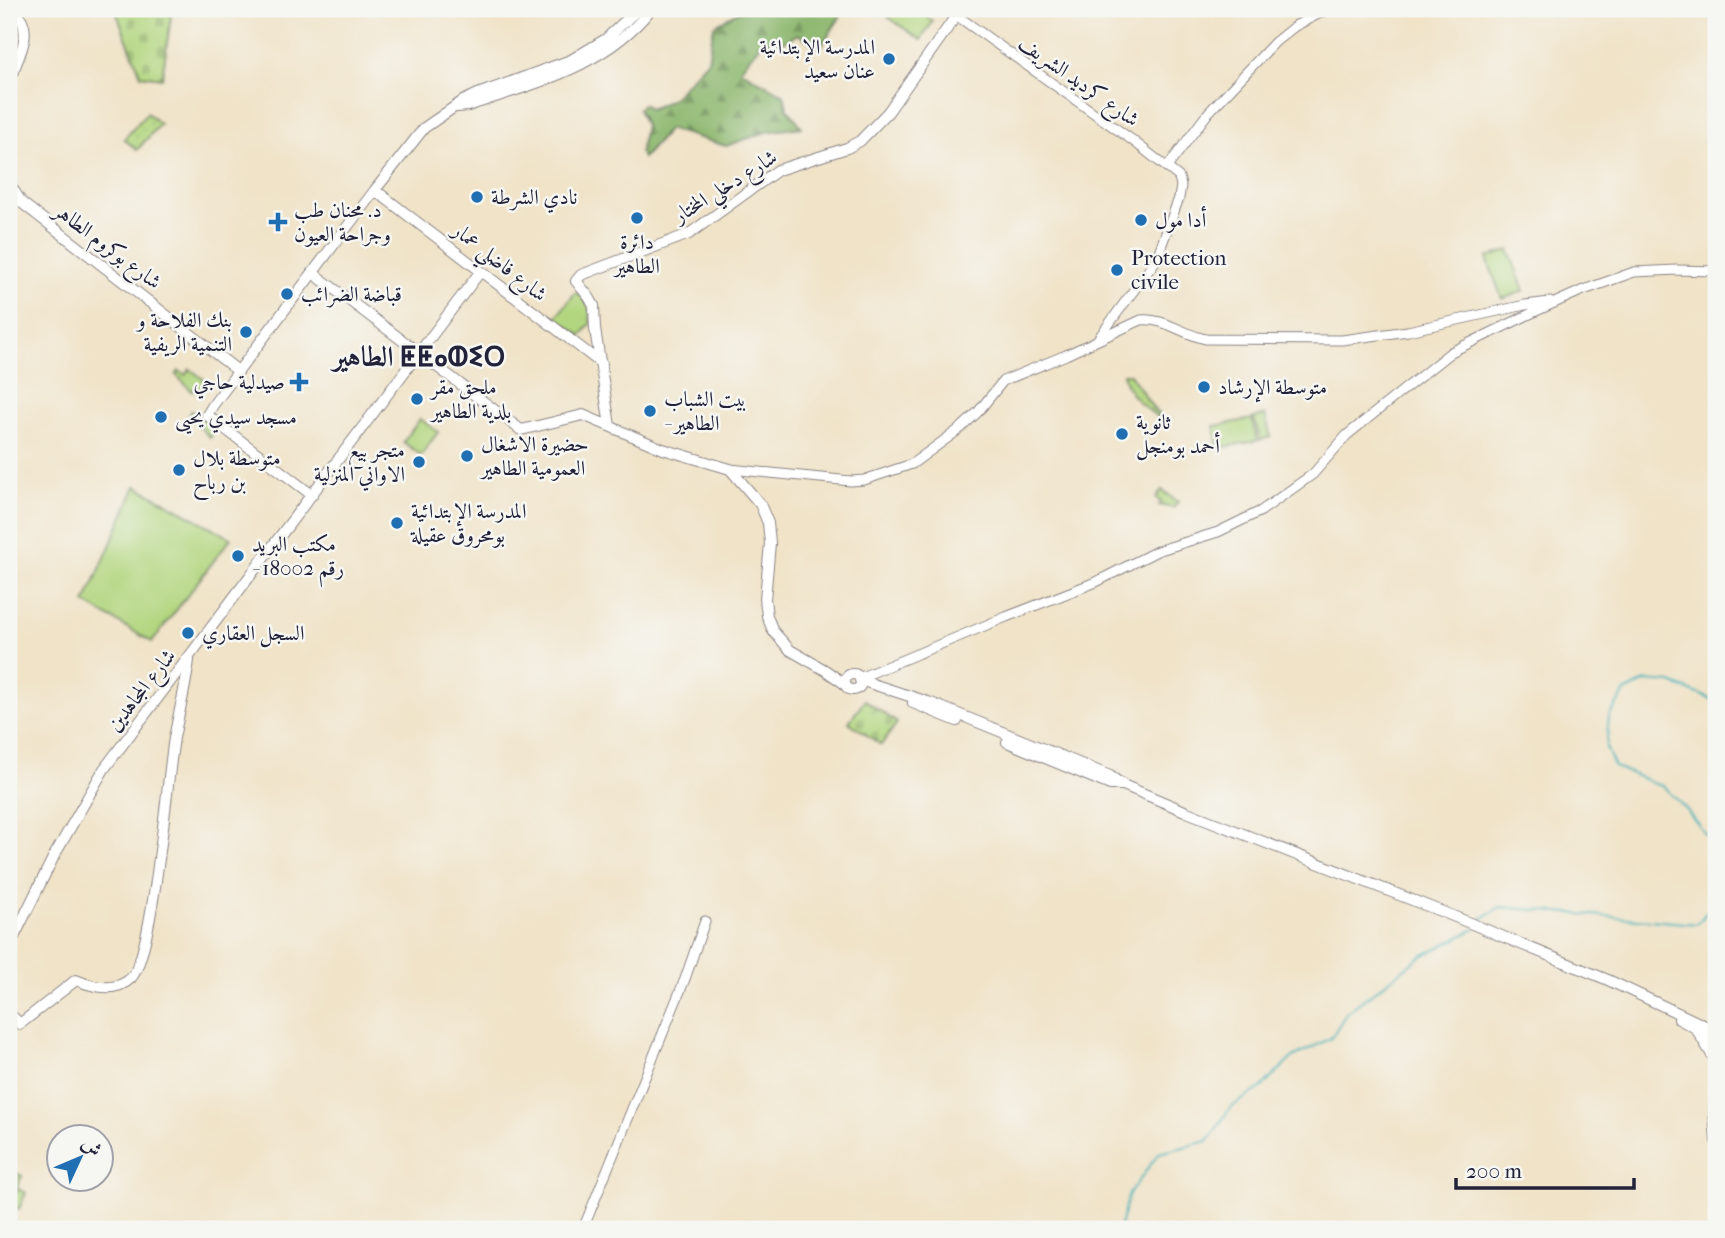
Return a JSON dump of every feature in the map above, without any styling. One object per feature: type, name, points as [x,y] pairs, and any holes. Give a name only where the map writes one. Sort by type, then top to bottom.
[{"type":"main road","points":[[9,81],[26,32],[22,17],[13,9]]},
{"type":"main road","points":[[312,495],[207,415],[419,132],[478,93],[571,60],[606,39],[638,9]]},
{"type":"main road","points":[[457,107],[468,106],[573,70],[613,46],[651,9]]},
{"type":"main road","name":"شارع دخلي المختار","points":[[602,364],[595,329],[594,306],[576,281],[585,272],[689,234],[778,170],[847,148],[860,141],[894,103],[959,12]]},
{"type":"main road","points":[[9,163],[9,187]]},
{"type":"main road","name":"شارع بوكروم الطاهر","points":[[9,187],[22,203],[238,371]]},
{"type":"main road","name":"شارع فاضلي عمار","points":[[374,190],[602,364]]},
{"type":"main road","name":"شارع المجاهدين","points":[[9,947],[54,856],[104,769],[480,272]]},
{"type":"main road","points":[[313,273],[521,430],[583,415],[663,449],[730,469],[760,504],[768,523],[770,543],[765,599],[770,624],[778,639],[790,650],[820,666],[845,684],[845,679],[872,678],[1300,858],[1494,932],[1608,980],[1672,1011],[1680,1012],[1716,1031]]},
{"type":"main road","points":[[602,364],[610,426]]},
{"type":"main road","points":[[9,1013],[20,1024],[76,980],[107,988],[129,981],[135,973],[147,934],[174,737],[185,694],[189,659]]},
{"type":"main road","points":[[820,666],[839,669],[882,692],[1110,785],[1123,785]]},
{"type":"main road","points":[[1672,1011],[1675,1017],[1716,1039]]},
{"type":"main road","points":[[1692,1026],[1715,1056],[1716,1073]]},
{"type":"main road","points":[[1716,1086],[1716,1141]]},
{"type":"street","points":[[1168,166],[1208,113],[1275,42],[1295,26],[1328,9]]},
{"type":"street","name":"شارع كرديد الشريف","points":[[959,12],[1047,80],[1168,166],[1179,177],[1181,186],[1178,198],[1156,260],[1097,341]]},
{"type":"street","points":[[872,678],[1096,582],[1157,551],[1218,532],[1261,511],[1312,474],[1347,435],[1451,352],[1559,301],[1634,272],[1716,271]]},
{"type":"street","points":[[730,469],[851,481],[887,473],[912,464],[930,453],[978,412],[1003,381],[1147,319],[1206,338],[1342,340],[1408,331],[1525,305],[1559,301]]},
{"type":"street","points":[[583,1229],[685,979],[705,921]]},
{"type":"green space","points":[[115,9],[172,9],[162,78],[141,75]]},
{"type":"green space","points":[[743,9],[844,11],[820,48],[798,34],[782,43],[763,41],[740,70],[784,95],[787,108],[802,127],[766,132],[726,146],[669,129],[643,158],[640,153],[645,125],[638,109],[643,104],[650,109],[672,99],[708,60],[714,26]]},
{"type":"green space","points":[[893,9],[915,9],[933,21],[921,40],[888,17]]},
{"type":"green space","points":[[147,113],[160,124],[137,150],[124,139]]},
{"type":"green space","points":[[1509,250],[1524,291],[1502,299],[1487,258]]},
{"type":"green space","points":[[576,292],[588,301],[591,323],[581,336],[556,317]]},
{"type":"green space","points":[[190,369],[206,381],[198,393],[194,389],[192,391],[176,375],[179,371],[185,375]]},
{"type":"green space","points":[[1123,374],[1130,374],[1167,424],[1134,397]]},
{"type":"green space","points":[[191,411],[216,429],[210,438],[189,415]]},
{"type":"green space","points":[[1265,415],[1271,437],[1260,440],[1254,418]]},
{"type":"green space","points":[[420,419],[438,432],[421,455],[403,442]]},
{"type":"green space","points":[[1252,419],[1257,441],[1218,448],[1214,426]]},
{"type":"green space","points":[[136,486],[231,538],[152,642],[85,603]]},
{"type":"green space","points":[[1162,490],[1178,502],[1173,508],[1159,505],[1161,502],[1156,498]]},
{"type":"green space","points":[[865,700],[897,723],[881,745],[849,722]]},
{"type":"green space","points":[[9,1170],[22,1176],[11,1200],[18,1189],[26,1193],[19,1209],[9,1205]]},
{"type":"waterway","points":[[1716,701],[1671,683],[1646,681],[1625,692],[1609,716],[1606,748],[1615,767],[1664,787],[1686,809],[1716,848]]},
{"type":"waterway","points":[[1478,921],[1500,907],[1697,924],[1716,901]]},
{"type":"waterway","points":[[1119,1229],[1129,1194],[1159,1153],[1208,1141],[1230,1108],[1262,1087],[1293,1057],[1331,1038],[1347,1012],[1420,957],[1475,929]]},
{"type":"place","name":"المدرسة الإبتدائية عنان سعيد","points":[[889,59]]},
{"type":"place","name":"نادي الشرطة","points":[[477,197]]},
{"type":"place","name":"دائرة الطاهير","points":[[637,218]]},
{"type":"place","name":"أدا مول","points":[[1141,220]]},
{"type":"place","name":"د. محنان طب وجراحة العيون","points":[[278,222]]},
{"type":"place","name":"Protection civile","points":[[1117,270]]},
{"type":"place","name":"قباضة الضرائب","points":[[287,294]]},
{"type":"place","name":"بنك الفلاحة و التنمية الريفية","points":[[246,332]]},
{"type":"place","name":"صيدلية حاجي","points":[[299,382]]},
{"type":"place","name":"متوسطة الإرشاد","points":[[1204,387]]},
{"type":"place","name":"ملحق مقر بلدية الطاهير","points":[[417,399]]},
{"type":"place","name":"بيت الشباب - الطاهير","points":[[650,411]]},
{"type":"place","name":"مسجد سيدي يحيى","points":[[161,417]]},
{"type":"place","name":"ثانوية أحمد بومنجل","points":[[1122,434]]},
{"type":"place","name":"حضيرة الاشغال العمومية الطاهير","points":[[467,456]]},
{"type":"place","name":"متجر بيع الاواني المنزلية","points":[[419,462]]},
{"type":"place","name":"متوسطة بلال بن رباح","points":[[179,470]]},
{"type":"place","name":"المدرسة الإبتدائية بومحروق عقيلة","points":[[397,523]]},
{"type":"place","name":"مكتب البريد - رقم 18002","points":[[238,556]]},
{"type":"place","name":"السجل العقاري","points":[[188,633]]},
{"type":"district","name":"الطاهير ⵟⵟⴰⵀⵉⵔ","points":[[419,356]]}]
